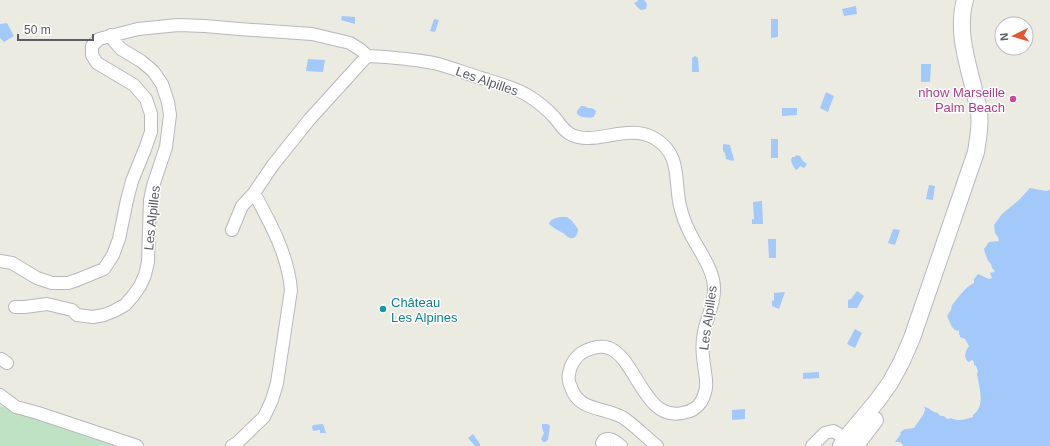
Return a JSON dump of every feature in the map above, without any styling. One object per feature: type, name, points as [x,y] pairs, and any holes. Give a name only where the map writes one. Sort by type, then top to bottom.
[{"type":"main road","points":[[850,444],[890,383],[901,363],[917,324],[976,152],[980,130],[979,111],[962,39],[964,0]]},
{"type":"main road","points":[[850,444],[897,390],[910,366],[921,341],[986,154],[989,130],[988,110],[971,38],[971,20],[975,0]]},
{"type":"street","name":"Les Alpilles","points":[[0,261],[12,263],[42,280],[52,283],[68,283],[104,269],[113,255],[120,239],[132,180],[140,164],[151,132],[150,114],[146,99],[134,85],[97,64],[92,55],[92,46],[99,39],[138,29],[178,25],[205,26],[312,34],[350,43],[362,50],[367,56],[400,58],[436,64],[512,88],[529,96],[543,106],[563,129],[572,135],[582,138],[630,132],[644,134],[655,138],[665,146],[670,153],[674,161],[677,174],[680,205],[684,220],[713,276],[714,297],[704,331],[702,348],[707,384],[704,396],[699,405],[690,411],[680,414],[668,413],[659,408],[652,401],[642,389],[620,355],[610,348],[591,348],[580,354],[573,362],[569,373],[569,384],[573,394],[580,402],[623,418],[657,446]]},
{"type":"street","name":"Les Alpilles","points":[[16,307],[47,304],[72,310],[77,315],[93,317],[104,315],[125,305],[140,286],[145,275],[148,262],[150,200],[166,147],[170,115],[168,102],[162,84],[153,71],[141,61],[121,49],[111,35]]},
{"type":"street","points":[[232,230],[242,206],[254,193],[273,165],[309,120],[367,56]]},
{"type":"street","points":[[232,446],[264,417],[272,400],[277,383],[290,290],[290,276],[281,247],[266,214],[254,193]]},
{"type":"street","points":[[0,394],[16,406],[137,446]]},
{"type":"street","points":[[812,446],[824,433],[833,431],[850,444]]},
{"type":"street","points":[[604,446],[602,443],[607,439],[621,446]]},
{"type":"green space","points":[[0,406],[115,446],[0,446]]},
{"type":"water","points":[[637,0],[644,0],[647,4],[646,9],[641,10],[638,8],[634,3],[638,1]]},
{"type":"water","points":[[856,6],[857,14],[844,16],[842,9]]},
{"type":"water","points":[[342,16],[355,17],[355,24],[341,20]]},
{"type":"water","points":[[434,19],[439,20],[435,32],[430,31]]},
{"type":"water","points":[[771,19],[778,19],[778,37],[771,38]]},
{"type":"water","points":[[7,23],[14,36],[4,42],[0,38],[0,24]]},
{"type":"water","points":[[695,56],[698,58],[699,72],[692,72],[692,58]]},
{"type":"water","points":[[308,59],[325,60],[323,72],[306,71]]},
{"type":"water","points":[[921,64],[931,64],[930,82],[921,82]]},
{"type":"water","points":[[826,92],[834,96],[828,112],[820,108]]},
{"type":"water","points":[[581,106],[592,108],[596,111],[594,117],[589,118],[577,114],[577,111]]},
{"type":"water","points":[[782,108],[797,108],[797,115],[782,116]]},
{"type":"water","points":[[771,139],[778,139],[778,158],[771,158]]},
{"type":"water","points":[[724,144],[730,145],[733,161],[726,159],[723,151]]},
{"type":"water","points":[[796,155],[800,156],[807,164],[804,168],[800,166],[796,170],[792,164],[792,157],[795,157]]},
{"type":"water","points":[[929,185],[935,186],[933,200],[926,199]]},
{"type":"water","points":[[1030,188],[1046,191],[1050,190],[1050,446],[903,446],[900,442],[895,442],[903,430],[914,428],[923,415],[925,410],[924,404],[925,407],[947,419],[968,419],[973,417],[977,411],[981,402],[977,374],[978,371],[972,360],[969,362],[967,361],[965,356],[969,346],[965,339],[960,337],[959,331],[952,327],[947,316],[952,305],[965,290],[974,283],[974,279],[978,274],[989,279],[992,278],[990,273],[995,271],[987,259],[984,249],[989,242],[999,241],[995,233],[994,225],[1002,214],[1019,200]]},
{"type":"water","points":[[762,201],[763,224],[752,224],[752,219],[754,219],[753,202]]},
{"type":"water","points":[[559,217],[567,217],[578,229],[574,238],[568,237],[549,224],[552,220]]},
{"type":"water","points":[[893,229],[900,230],[895,245],[888,243]]},
{"type":"water","points":[[768,239],[776,239],[776,258],[769,258]]},
{"type":"water","points":[[857,291],[864,296],[857,308],[848,308],[848,300],[851,299]]},
{"type":"water","points":[[785,292],[779,309],[772,306],[774,293]]},
{"type":"water","points":[[855,329],[862,333],[855,348],[847,344]]},
{"type":"water","points":[[819,372],[819,378],[803,379],[803,373]]},
{"type":"water","points":[[745,409],[745,419],[732,420],[732,410]]},
{"type":"water","points":[[323,424],[326,433],[320,433],[320,430],[313,431],[313,425]]},
{"type":"water","points":[[542,424],[548,424],[550,426],[548,440],[545,442],[541,439],[544,433]]},
{"type":"water","points":[[473,434],[480,446],[475,446],[468,438]]},
{"type":"place","name":"nhow Marseille Palm Beach","points":[[1013,99]]},
{"type":"place","name":"Château Les Alpines","points":[[383,309]]}]
